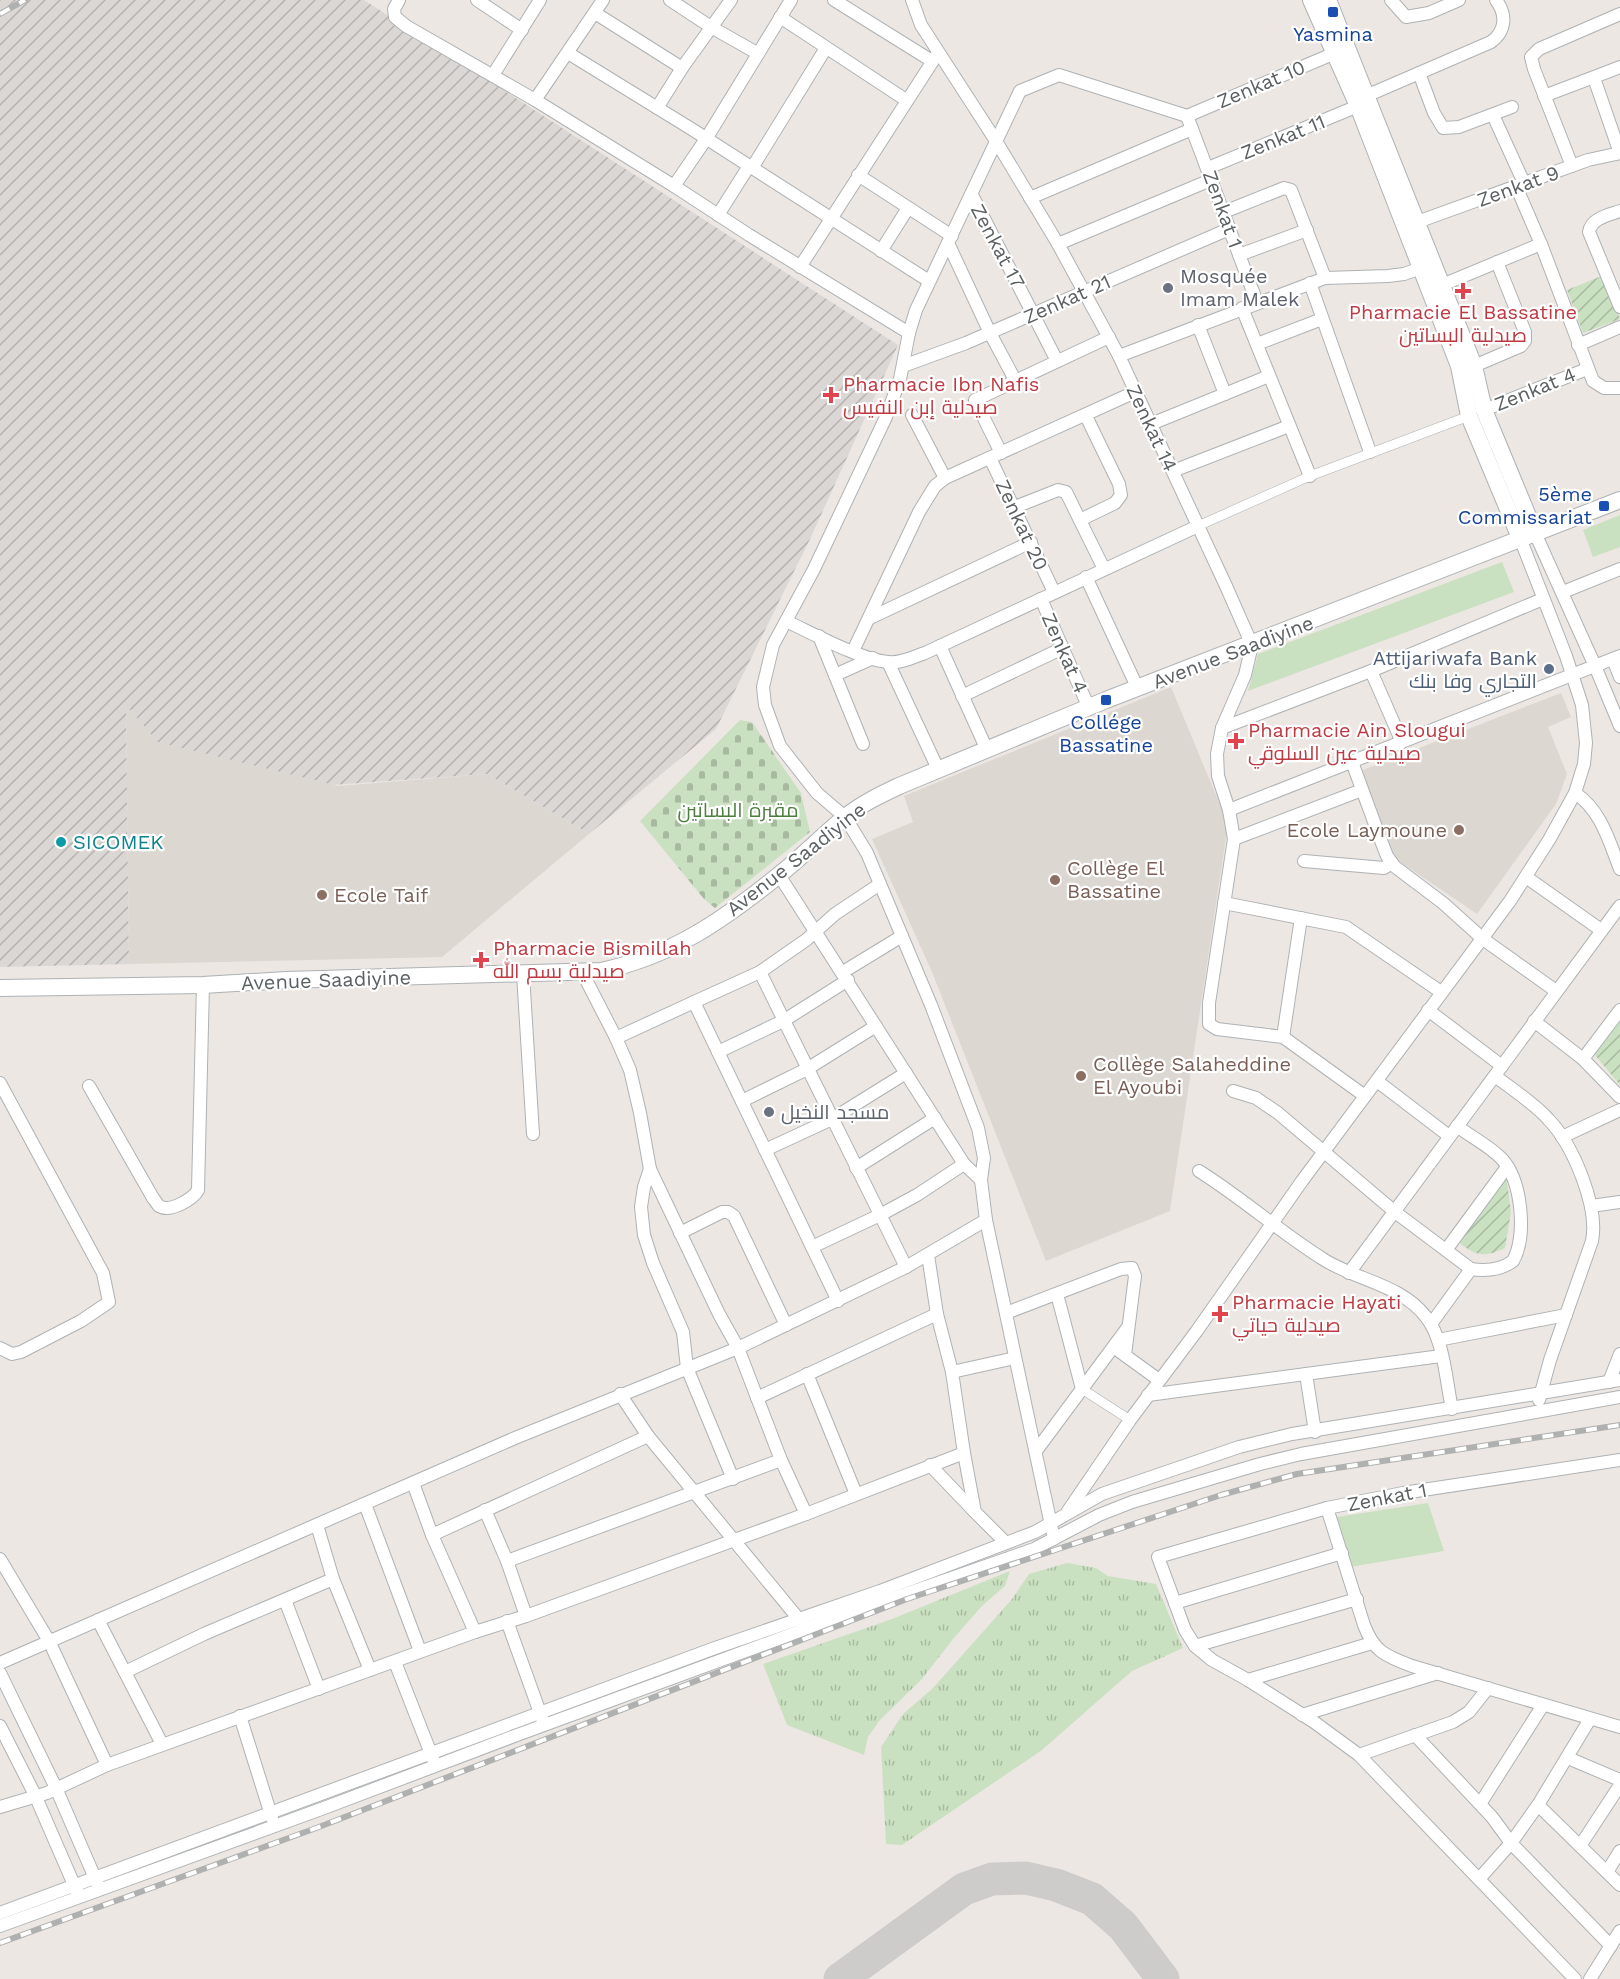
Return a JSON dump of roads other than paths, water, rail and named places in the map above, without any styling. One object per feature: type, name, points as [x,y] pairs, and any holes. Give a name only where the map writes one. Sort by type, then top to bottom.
[{"type":"main road","points":[[1311,0],[1335,53],[1362,101]]},
{"type":"main road","points":[[1328,0],[1362,101],[1427,266],[1459,366],[1527,536]]},
{"type":"main road","points":[[1427,266],[1442,285],[1474,366],[1477,413]]},
{"type":"main road","name":"Avenue Saadiyine","points":[[0,988],[203,985],[582,972],[629,965],[680,945],[712,924],[779,875],[845,817],[874,798],[938,769],[1089,708],[1620,500]]},
{"type":"street","points":[[399,0],[394,9],[395,17],[406,26],[535,100],[909,333]]},
{"type":"street","points":[[477,0],[522,30]]},
{"type":"street","points":[[493,75],[540,0]]},
{"type":"street","points":[[535,100],[603,0]]},
{"type":"street","points":[[670,0],[757,53]]},
{"type":"street","points":[[657,108],[682,68],[731,0]]},
{"type":"street","points":[[674,186],[706,139],[791,0]]},
{"type":"street","points":[[800,267],[935,57],[834,0]]},
{"type":"street","points":[[1390,0],[1406,17],[1429,13],[1460,0]]},
{"type":"street","name":"Zenkat 11","points":[[1058,244],[1419,73],[1480,48],[1500,35],[1504,19],[1496,0]]},
{"type":"street","name":"Zenkat 14","points":[[915,1],[921,25],[935,57],[996,141],[1058,244],[1119,356],[1252,645]]},
{"type":"street","points":[[595,13],[682,68]]},
{"type":"street","points":[[1572,166],[1531,57],[1539,49],[1620,15]]},
{"type":"street","points":[[780,17],[906,100]]},
{"type":"street","points":[[718,215],[826,48]]},
{"type":"street","points":[[568,53],[929,281]]},
{"type":"street","name":"Zenkat 10","points":[[1187,116],[1335,53]]},
{"type":"street","points":[[1544,96],[1620,67]]},
{"type":"street","points":[[1419,73],[1434,113],[1443,128],[1459,127],[1512,107]]},
{"type":"street","points":[[1054,1539],[986,1220],[981,1180],[984,1158],[978,1128],[867,853],[845,817],[817,793],[780,746],[765,705],[763,687],[773,645],[814,569],[891,406],[903,366],[909,333],[929,281],[1020,92],[1059,75],[1187,116]]},
{"type":"street","points":[[1594,78],[1619,149]]},
{"type":"street","points":[[1493,115],[1587,369],[1593,381],[1600,387],[1620,389]]},
{"type":"street","name":"Zenkat 1","points":[[1187,116],[1257,302]]},
{"type":"street","points":[[1030,198],[1192,129]]},
{"type":"street","name":"Zenkat 9","points":[[1411,224],[1619,149]]},
{"type":"street","points":[[858,175],[908,208],[950,240],[990,333],[1015,380],[1108,337]]},
{"type":"street","points":[[1224,212],[1288,188],[1294,194],[1324,278]]},
{"type":"street","name":"Zenkat 17","points":[[972,195],[1057,361]]},
{"type":"street","points":[[881,251],[908,208]]},
{"type":"street","points":[[1620,210],[1593,223],[1589,232],[1620,307]]},
{"type":"street","name":"Zenkat 21","points":[[903,366],[938,355],[1229,229]]},
{"type":"street","points":[[1239,255],[1307,230]]},
{"type":"street","points":[[1442,285],[1541,244]]},
{"type":"street","points":[[1474,366],[1524,343],[1525,332],[1497,262]]},
{"type":"street","points":[[1119,356],[1324,278],[1349,276],[1376,278],[1404,274],[1427,266]]},
{"type":"street","points":[[1310,283],[1370,452]]},
{"type":"street","points":[[1242,308],[1310,476]]},
{"type":"street","points":[[1257,344],[1322,319]]},
{"type":"street","points":[[1198,325],[1225,394]]},
{"type":"street","points":[[1578,345],[1620,327]]},
{"type":"street","name":"Zenkat 4","points":[[1477,413],[1587,369]]},
{"type":"street","points":[[1151,424],[1269,376]]},
{"type":"street","name":"Zenkat 20","points":[[1015,380],[975,400],[1014,507],[1054,592]]},
{"type":"street","points":[[853,651],[919,512],[936,486],[945,478],[1135,392]]},
{"type":"street","points":[[786,621],[873,658],[888,662],[908,659],[1310,476],[1477,413]]},
{"type":"street","points":[[912,414],[945,478]]},
{"type":"street","points":[[1080,520],[1115,503],[1121,495],[1119,484],[1086,416]]},
{"type":"street","points":[[1173,471],[1289,426]]},
{"type":"street","points":[[1014,507],[1058,490],[1066,492],[1104,569]]},
{"type":"street","points":[[1527,536],[1563,592],[1620,726]]},
{"type":"street","points":[[1066,1515],[1130,1420],[1196,1332],[1324,1151],[1441,992],[1483,939],[1526,877],[1575,793],[1584,764],[1586,732],[1582,705],[1573,675],[1543,599],[1527,536]]},
{"type":"street","points":[[870,618],[1031,542]]},
{"type":"street","points":[[1563,592],[1620,569]]},
{"type":"street","points":[[1086,577],[1138,689]]},
{"type":"street","name":"Zenkat 4","points":[[1041,599],[1089,708]]},
{"type":"street","points":[[1222,728],[1543,599]]},
{"type":"street","points":[[819,636],[863,744]]},
{"type":"street","points":[[1252,645],[1245,675],[1222,728],[1218,744],[1216,763],[1234,838],[1209,1003],[1209,1024],[1217,1029],[1283,1038],[1365,1096]]},
{"type":"street","points":[[940,646],[987,750]]},
{"type":"street","points":[[962,696],[1063,648]]},
{"type":"street","points":[[1228,810],[1616,657],[1620,678]]},
{"type":"street","points":[[835,675],[873,658]]},
{"type":"street","points":[[888,662],[938,769]]},
{"type":"street","points":[[1371,670],[1402,742]]},
{"type":"street","points":[[1352,762],[1392,863],[1443,903],[1483,939],[1556,991]]},
{"type":"street","points":[[1234,838],[1362,790]]},
{"type":"street","points":[[1575,793],[1586,801],[1596,814],[1620,869]]},
{"type":"street","points":[[1304,861],[1384,868],[1392,863]]},
{"type":"street","points":[[779,875],[964,1164],[981,1180]]},
{"type":"street","points":[[1526,877],[1601,930]]},
{"type":"street","points":[[616,1038],[760,972],[792,950],[835,914],[880,884]]},
{"type":"street","points":[[1224,903],[1346,927],[1441,992]]},
{"type":"street","points":[[1349,1274],[1620,906]]},
{"type":"street","points":[[1283,1038],[1293,984],[1301,918]]},
{"type":"street","points":[[718,1052],[783,1021],[902,936]]},
{"type":"street","points":[[582,972],[616,1038],[634,1086],[650,1169],[738,1348],[781,1460],[806,1514]]},
{"type":"street","points":[[760,972],[906,1267]]},
{"type":"street","points":[[523,974],[533,1134]]},
{"type":"street","points":[[89,1086],[153,1198],[160,1206],[167,1208],[194,1197],[198,1190],[203,985]]},
{"type":"street","points":[[694,1002],[838,1301]]},
{"type":"street","points":[[1428,1010],[1498,1071],[1541,1112],[1562,1137],[1581,1177],[1591,1206],[1594,1229],[1592,1241],[1539,1395],[1538,1410]]},
{"type":"street","points":[[1583,1059],[1620,1010]]},
{"type":"street","points":[[1534,1021],[1583,1059],[1620,1097]]},
{"type":"street","points":[[742,1101],[807,1069],[876,1026]]},
{"type":"street","points":[[765,1150],[832,1119],[906,1072]]},
{"type":"street","points":[[1233,1091],[1264,1102],[1395,1212],[1471,1269],[1486,1270],[1506,1266],[1513,1261],[1520,1237],[1520,1210],[1513,1179],[1499,1156],[1453,1131],[1377,1081]]},
{"type":"street","points":[[0,1083],[103,1273],[109,1302],[81,1321],[21,1352],[12,1354],[0,1348]]},
{"type":"street","points":[[1562,1137],[1620,1110]]},
{"type":"street","points":[[856,1168],[935,1118]]},
{"type":"street","points":[[812,1247],[917,1195],[964,1164]]},
{"type":"street","points":[[1446,1250],[1507,1167]]},
{"type":"street","points":[[650,1169],[641,1208],[644,1235],[653,1263],[683,1332],[687,1368],[733,1479]]},
{"type":"street","points":[[1199,1171],[1236,1195],[1324,1260],[1349,1274],[1396,1292],[1420,1309],[1431,1324],[1438,1340],[1452,1409]]},
{"type":"street","points":[[1591,1206],[1620,1203]]},
{"type":"street","points":[[680,1233],[722,1212],[728,1212],[734,1216],[786,1325]]},
{"type":"street","points":[[0,1663],[620,1394],[738,1348],[906,1267],[986,1220]]},
{"type":"street","points":[[928,1255],[937,1314],[952,1372],[975,1512]]},
{"type":"street","points":[[1006,1313],[1120,1269],[1132,1268],[1136,1276],[1125,1355]]},
{"type":"street","points":[[1431,1324],[1471,1269]]},
{"type":"street","points":[[1057,1294],[1082,1389],[1130,1420]]},
{"type":"street","points":[[757,1398],[937,1314]]},
{"type":"street","points":[[1438,1340],[1566,1315]]},
{"type":"street","points":[[1036,1451],[1129,1325]]},
{"type":"street","points":[[1113,1346],[1159,1380]]},
{"type":"street","points":[[0,1913],[77,1891],[274,1826],[433,1760],[802,1624],[1006,1543],[1051,1525],[1102,1494],[1148,1478],[1257,1442],[1615,1381],[1620,1354]]},
{"type":"street","points":[[1148,1395],[1441,1356]]},
{"type":"street","points":[[952,1372],[1015,1358]]},
{"type":"street","points":[[807,1374],[856,1494]]},
{"type":"street","points":[[1306,1374],[1315,1432]]},
{"type":"street","points":[[620,1394],[648,1436],[802,1624]]},
{"type":"street","points":[[802,1624],[1016,1555],[1054,1539],[1075,1526],[1132,1502],[1260,1464],[1323,1449],[1620,1397]]},
{"type":"street","points":[[432,1535],[648,1436]]},
{"type":"street","points":[[0,1807],[56,1788],[162,1744],[395,1662],[420,1651],[526,1616],[806,1514],[964,1453]]},
{"type":"street","points":[[507,1561],[781,1460]]},
{"type":"street","name":"Zenkat 1","points":[[1175,1603],[1158,1557],[1328,1508],[1403,1493],[1620,1460]]},
{"type":"street","points":[[930,1466],[1006,1543]]},
{"type":"street","points":[[413,1483],[432,1535],[475,1632]]},
{"type":"street","points":[[365,1504],[420,1651]]},
{"type":"street","points":[[1328,1508],[1364,1625],[1372,1643],[1387,1656],[1620,1727]]},
{"type":"street","points":[[485,1510],[507,1561],[526,1616]]},
{"type":"street","points":[[317,1525],[333,1579],[370,1670]]},
{"type":"street","points":[[1342,1553],[1175,1603],[1185,1630],[1195,1646],[1212,1660],[1248,1680],[1359,1755],[1575,1979]]},
{"type":"street","points":[[0,1559],[49,1641],[107,1765]]},
{"type":"street","points":[[125,1672],[204,1634],[333,1579]]},
{"type":"street","points":[[1195,1646],[1357,1599]]},
{"type":"street","points":[[285,1600],[319,1689]]},
{"type":"street","points":[[98,1620],[162,1744]]},
{"type":"street","points":[[507,1621],[542,1719]]},
{"type":"street","points":[[1248,1680],[1372,1643]]},
{"type":"street","points":[[395,1662],[433,1760]]},
{"type":"street","points":[[0,1673],[56,1788],[97,1884]]},
{"type":"street","points":[[1302,1715],[1438,1673]]},
{"type":"street","points":[[1359,1755],[1445,1726],[1474,1707],[1488,1688]]},
{"type":"street","points":[[1480,1804],[1543,1705]]},
{"type":"street","points":[[240,1716],[274,1826]]},
{"type":"street","points":[[1479,1878],[1511,1843],[1538,1805],[1590,1719]]},
{"type":"street","points":[[0,1726],[35,1795],[77,1891]]},
{"type":"street","points":[[1415,1735],[1480,1804],[1511,1843],[1611,1946]]},
{"type":"street","points":[[1568,1758],[1620,1780]]},
{"type":"street","points":[[97,1884],[270,1813],[433,1760]]},
{"type":"street","points":[[1580,1846],[1620,1785]]},
{"type":"street","points":[[1538,1805],[1620,1885]]},
{"type":"street","points":[[1607,1872],[1620,1851]]},
{"type":"street","points":[[0,1926],[77,1891]]},
{"type":"street","points":[[1590,1979],[1620,1931]]},
{"type":"railway","points":[[0,14],[25,0]]},
{"type":"railway","points":[[0,1943],[319,1827],[907,1599],[1221,1495],[1297,1474],[1620,1425]]},
{"type":"place","name":"Yasmina","points":[[1333,12]]},
{"type":"place","name":"Mosquée Imam Malek","points":[[1168,288]]},
{"type":"place","name":"Pharmacie El Bassatine صيدلية البساتين","points":[[1463,291]]},
{"type":"place","name":"Pharmacie Ibn Nafis صيدلية إبن النفيس","points":[[831,395]]},
{"type":"place","name":"5ème Commissariat","points":[[1604,506]]},
{"type":"place","name":"Attijariwafa Bank التجاري وفا بنك","points":[[1549,669]]},
{"type":"place","name":"Collége Bassatine","points":[[1106,700]]},
{"type":"place","name":"Pharmacie Ain Slougui صيدلية عين السلوقي","points":[[1236,741]]},
{"type":"place","name":"Ecole Laymoune","points":[[1459,830]]},
{"type":"place","name":"SICOMEK","points":[[61,842]]},
{"type":"place","name":"Collège El Bassatine","points":[[1055,880]]},
{"type":"place","name":"Ecole Taif","points":[[322,895]]},
{"type":"place","name":"Pharmacie Bismillah صيدلية بسم الله","points":[[481,960]]},
{"type":"place","name":"Collège Salaheddine El Ayoubi","points":[[1081,1076]]},
{"type":"place","name":"مسجد النخيل","points":[[769,1112]]},
{"type":"place","name":"Pharmacie Hayati صيدلية حياتي","points":[[1220,1314]]},
{"type":"park label","name":"مقبرة البساتين","points":[[738,810]]}]
